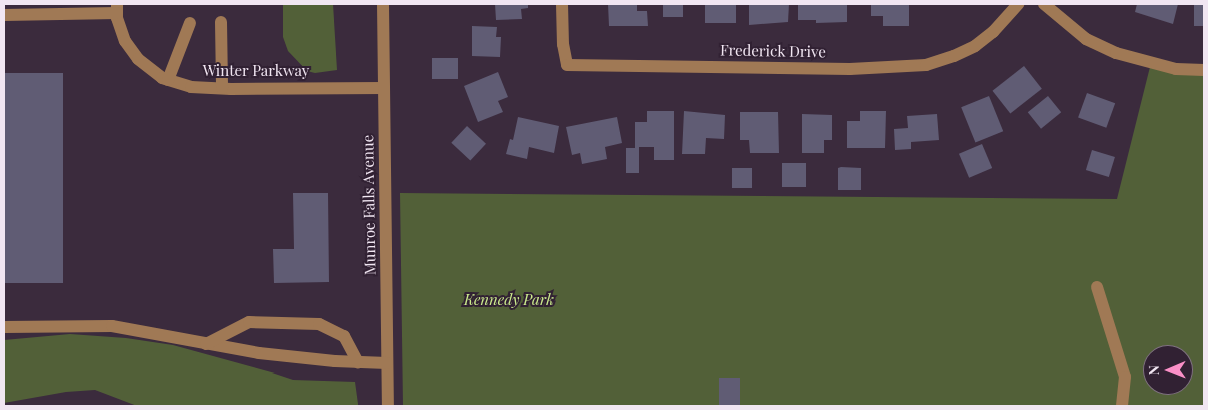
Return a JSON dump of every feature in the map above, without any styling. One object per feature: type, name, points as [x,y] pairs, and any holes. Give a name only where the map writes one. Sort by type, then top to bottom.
[{"type":"street","name":"Munroe Falls Avenue","points":[[383,4],[388,406]]},
{"type":"street","name":"Frederick Drive","points":[[562,4],[563,44],[567,65],[850,69],[926,65],[954,56],[975,46],[993,32],[1018,4]]},
{"type":"street","points":[[1044,4],[1086,39],[1116,53],[1176,69],[1204,70]]},
{"type":"street","name":"Winter Parkway","points":[[117,8],[125,41],[138,59],[162,78],[168,80],[192,87],[384,88]]},
{"type":"street","points":[[4,15],[117,8]]},
{"type":"street","points":[[221,22],[222,88]]},
{"type":"street","points":[[168,80],[190,23]]},
{"type":"street","points":[[1096,288],[1126,377],[1122,406]]},
{"type":"street","points":[[206,344],[249,322],[319,324],[344,336],[358,362]]},
{"type":"street","points":[[4,327],[112,326],[150,331],[206,344],[259,353],[387,363]]},
{"type":"green space","points":[[283,4],[333,4],[337,70],[315,73],[307,71],[288,51],[283,37]]},
{"type":"green space","name":"Kennedy Park","points":[[1151,63],[1204,70],[1204,406],[403,406],[400,193],[1117,199]]},
{"type":"green space","points":[[70,334],[126,338],[173,345],[275,373],[272,373],[293,380],[355,382],[358,406],[137,406],[95,390],[66,392],[4,403],[4,340]]},
{"type":"building","points":[[495,4],[528,4],[528,8],[521,9],[522,19],[496,20]]},
{"type":"building","points":[[608,4],[637,4],[637,11],[647,11],[648,26],[609,26]]},
{"type":"building","points":[[663,4],[683,4],[683,17],[663,17]]},
{"type":"building","points":[[705,4],[736,4],[736,23],[705,23]]},
{"type":"building","points":[[749,4],[789,4],[788,22],[749,25]]},
{"type":"building","points":[[798,4],[847,4],[847,22],[816,23],[816,20],[798,20]]},
{"type":"building","points":[[871,4],[909,4],[909,26],[883,26],[883,16],[871,16]]},
{"type":"building","points":[[1137,4],[1178,4],[1173,24],[1135,12]]},
{"type":"building","points":[[1194,4],[1204,4],[1204,26],[1194,26]]},
{"type":"building","points":[[472,26],[497,27],[496,37],[501,37],[500,57],[472,56]]},
{"type":"building","points":[[432,58],[458,58],[458,79],[432,79]]},
{"type":"building","points":[[1024,66],[1042,89],[1010,113],[992,91]]},
{"type":"building","points":[[498,72],[508,97],[498,101],[503,112],[478,122],[464,86]]},
{"type":"building","points":[[4,73],[63,73],[63,283],[4,283]]},
{"type":"building","points":[[1087,93],[1115,103],[1106,128],[1078,117]]},
{"type":"building","points":[[989,96],[1003,131],[975,142],[961,107]]},
{"type":"building","points":[[1048,96],[1061,112],[1041,129],[1028,112]]},
{"type":"building","points":[[647,111],[674,111],[674,160],[654,160],[654,147],[639,147],[639,173],[626,173],[626,148],[635,148],[635,122],[647,122]]},
{"type":"building","points":[[684,111],[725,115],[724,139],[706,138],[705,154],[682,154]]},
{"type":"building","points":[[860,111],[886,111],[885,148],[847,148],[847,121],[860,121]]},
{"type":"building","points":[[740,112],[778,112],[779,153],[750,153],[749,140],[740,140]]},
{"type":"building","points":[[802,114],[832,115],[832,140],[824,140],[824,153],[802,153]]},
{"type":"building","points":[[937,114],[939,140],[911,142],[911,149],[895,150],[894,129],[908,128],[907,116]]},
{"type":"building","points":[[518,117],[559,126],[554,153],[529,147],[527,159],[506,154],[510,139],[513,140]]},
{"type":"building","points":[[617,117],[622,143],[605,147],[607,159],[582,164],[580,153],[572,155],[566,127]]},
{"type":"building","points":[[467,126],[486,144],[470,161],[451,143]]},
{"type":"building","points":[[982,144],[992,168],[969,178],[959,154]]},
{"type":"building","points":[[1092,150],[1115,157],[1109,177],[1086,170]]},
{"type":"building","points":[[782,163],[806,163],[806,187],[782,187]]},
{"type":"building","points":[[732,168],[752,168],[752,188],[732,188]]},
{"type":"building","points":[[838,168],[861,168],[861,190],[838,190]]},
{"type":"building","points":[[293,193],[328,193],[329,282],[274,283],[273,249],[294,249]]},
{"type":"building","points":[[719,378],[740,378],[740,406],[719,406]]}]
